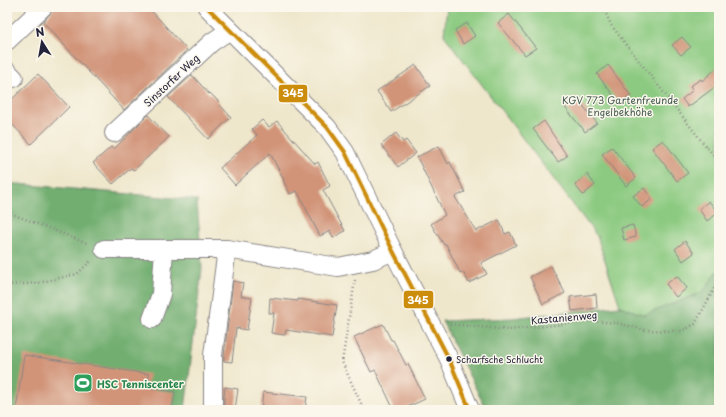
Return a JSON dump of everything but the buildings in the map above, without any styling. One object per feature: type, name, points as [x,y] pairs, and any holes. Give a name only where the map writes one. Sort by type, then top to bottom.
[{"type":"street","points":[[7,41],[43,7]]},
{"type":"street","points":[[207,7],[326,127],[345,152],[393,251],[449,359],[470,410]]},
{"type":"street","name":"Sinstorfer Weg","points":[[114,132],[212,42],[230,30]]},
{"type":"street","points":[[104,249],[227,249],[338,267],[373,260],[393,251]]},
{"type":"street","points":[[152,319],[161,294],[164,249]]},
{"type":"street","points":[[213,410],[213,356],[227,249]]},
{"type":"path","points":[[603,7],[611,24],[704,144],[719,161]]},
{"type":"path","points":[[7,212],[104,249],[77,274],[38,283],[7,285]]},
{"type":"path","points":[[358,263],[342,362],[364,410]]},
{"type":"path","name":"Kastanienweg","points":[[430,322],[508,330],[592,321],[617,323],[645,330],[682,331],[696,324],[719,280]]},
{"type":"green space","name":"KGV 773 Gartenfreunde Engelbekhöhe","points":[[447,7],[719,7],[719,269],[704,292],[644,315],[620,306],[597,236],[444,35]]},
{"type":"green space","points":[[7,183],[197,200],[202,268],[185,410],[7,410]]},
{"type":"green space","points":[[719,269],[719,410],[485,410],[484,405],[442,321],[512,318],[620,306],[644,315],[703,292]]},
{"type":"transit line","name":"345","points":[[207,7],[327,127],[345,152],[393,251],[449,359],[470,410]]},
{"type":"place","name":"Scharfsche Schlucht","points":[[449,359]]},
{"type":"place","name":"HSC Tenniscenter","points":[[83,383]]}]
